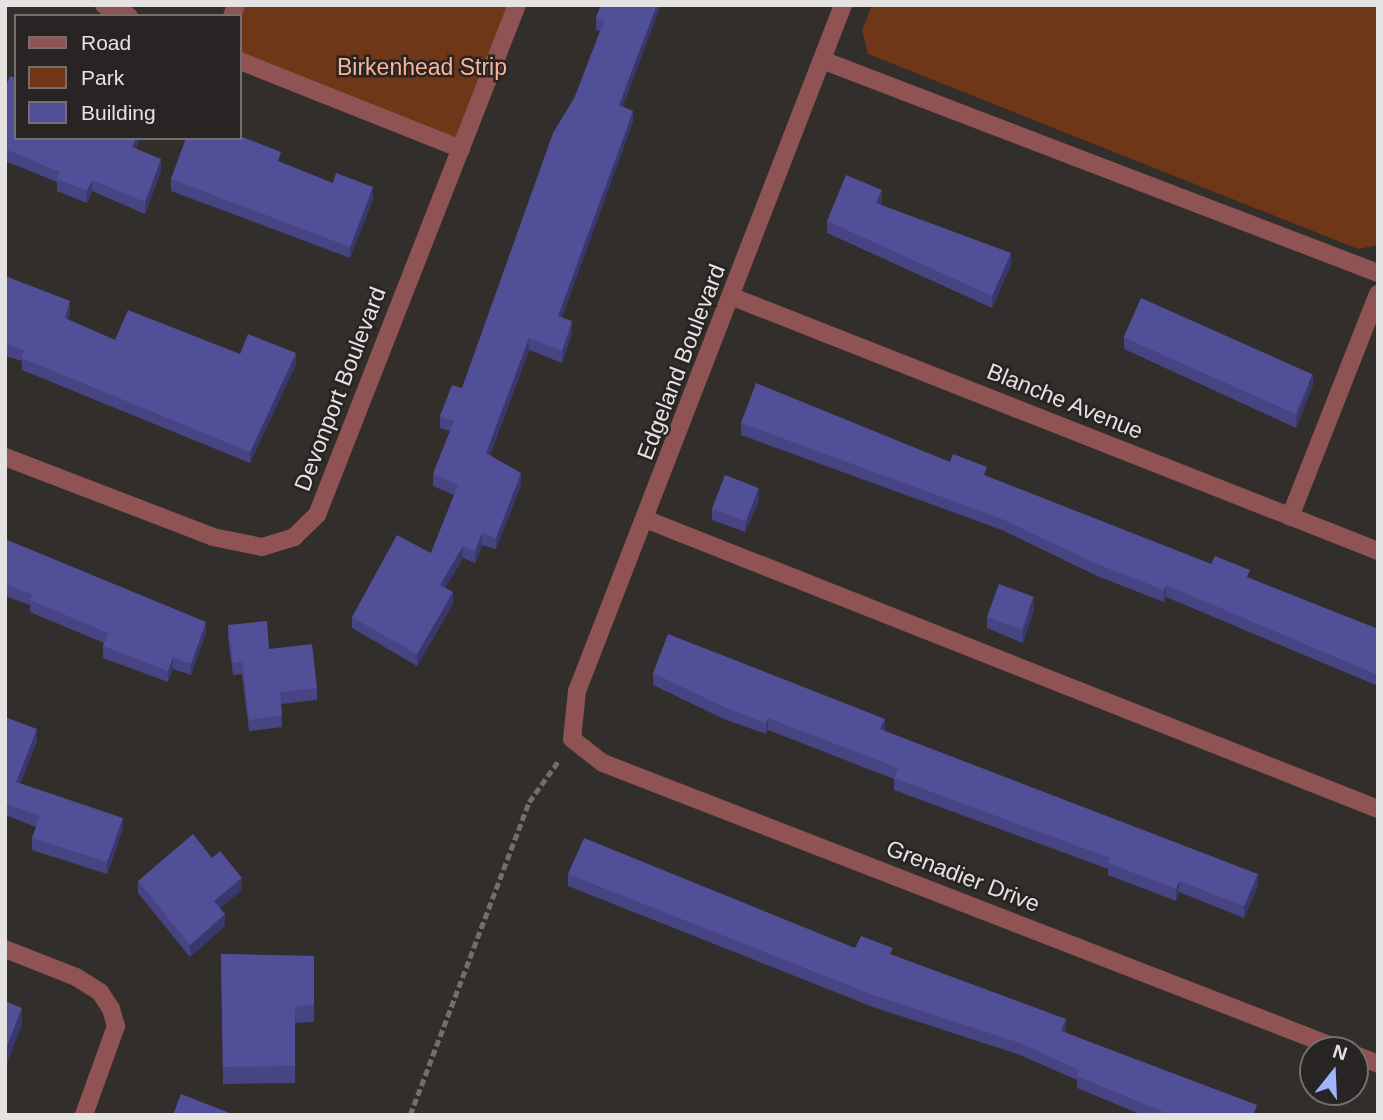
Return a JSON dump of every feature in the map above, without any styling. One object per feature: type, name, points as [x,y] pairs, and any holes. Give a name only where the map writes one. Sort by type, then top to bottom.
[{"type":"street","points":[[103,5],[124,14]]},
{"type":"street","name":"Devonport Boulevard","points":[[5,457],[213,537],[262,547],[294,537],[317,515],[517,5]]},
{"type":"street","name":"Edgeland Boulevard","points":[[572,739],[577,691],[733,297],[843,5]]},
{"type":"street","points":[[822,60],[1378,272]]},
{"type":"street","points":[[242,62],[461,149]]},
{"type":"street","points":[[1290,517],[1378,295]]},
{"type":"street","name":"Blanche Avenue","points":[[733,297],[1378,551]]},
{"type":"street","points":[[645,519],[1378,809]]},
{"type":"street","name":"Grenadier Drive","points":[[572,739],[603,763],[1306,1036]]},
{"type":"street","points":[[5,949],[76,977],[100,992],[111,1009],[116,1026],[84,1115]]},
{"type":"path","points":[[410,1115],[528,802],[572,739]]},
{"type":"green space","name":"Birkenhead Strip","points":[[236,5],[517,5],[461,149],[242,62],[242,14],[237,14]]},
{"type":"green space","points":[[872,5],[1378,5],[1378,245],[1358,249],[868,54],[862,30]]},
{"type":"building","points":[[601,5],[657,5],[619,105],[633,111],[558,316],[572,321],[562,351],[529,338],[486,453],[521,473],[496,538],[482,533],[475,551],[463,546],[440,585],[453,592],[417,654],[352,617],[397,535],[431,553],[458,485],[433,474],[454,421],[440,416],[452,385],[462,388],[553,133],[576,95],[604,21],[596,18]]},
{"type":"building","points":[[10,76],[14,77],[14,140],[135,140],[132,147],[161,159],[145,202],[92,180],[87,191],[57,179],[60,172],[5,149],[5,89]]},
{"type":"building","points":[[242,137],[281,152],[278,161],[333,183],[336,173],[373,187],[350,247],[171,179],[185,140],[242,140]]},
{"type":"building","points":[[846,175],[882,190],[876,203],[1011,253],[992,296],[827,221]]},
{"type":"building","points":[[5,276],[70,301],[65,318],[115,340],[128,310],[240,354],[248,334],[296,353],[250,452],[22,358],[24,350],[5,344]]},
{"type":"building","points":[[1141,298],[1313,374],[1295,414],[1124,337]]},
{"type":"building","points":[[756,383],[950,462],[953,454],[987,467],[984,475],[1211,564],[1215,556],[1250,570],[1247,577],[1378,629],[1378,675],[1166,585],[1164,590],[1097,564],[1002,519],[741,423]]},
{"type":"building","points":[[725,475],[759,488],[746,522],[712,509]]},
{"type":"building","points":[[5,539],[206,622],[191,664],[173,657],[168,671],[103,646],[108,633],[30,600],[32,594],[5,584]]},
{"type":"building","points":[[999,584],[1034,597],[1022,630],[987,617]]},
{"type":"building","points":[[267,621],[269,649],[312,644],[317,688],[280,692],[282,715],[249,720],[242,662],[233,663],[228,625]]},
{"type":"building","points":[[668,634],[885,719],[880,729],[1258,874],[1244,906],[1179,881],[1176,889],[1108,863],[1110,858],[894,778],[898,768],[768,718],[766,723],[724,707],[653,673]]},
{"type":"building","points":[[5,717],[37,729],[16,782],[123,818],[107,862],[32,838],[40,816],[5,803]]},
{"type":"building","points":[[193,834],[212,858],[220,851],[242,878],[214,901],[225,914],[190,945],[138,881]]},
{"type":"building","points":[[584,838],[855,948],[861,936],[893,948],[890,954],[1066,1019],[1061,1031],[1257,1105],[1253,1115],[1171,1115],[1077,1076],[1079,1070],[1020,1043],[873,995],[568,874]]},
{"type":"building","points":[[221,954],[314,956],[314,1005],[295,1006],[295,1066],[223,1067]]},
{"type":"building","points":[[5,1001],[22,1008],[5,1052]]},
{"type":"building","points":[[181,1094],[232,1114],[173,1115]]}]
